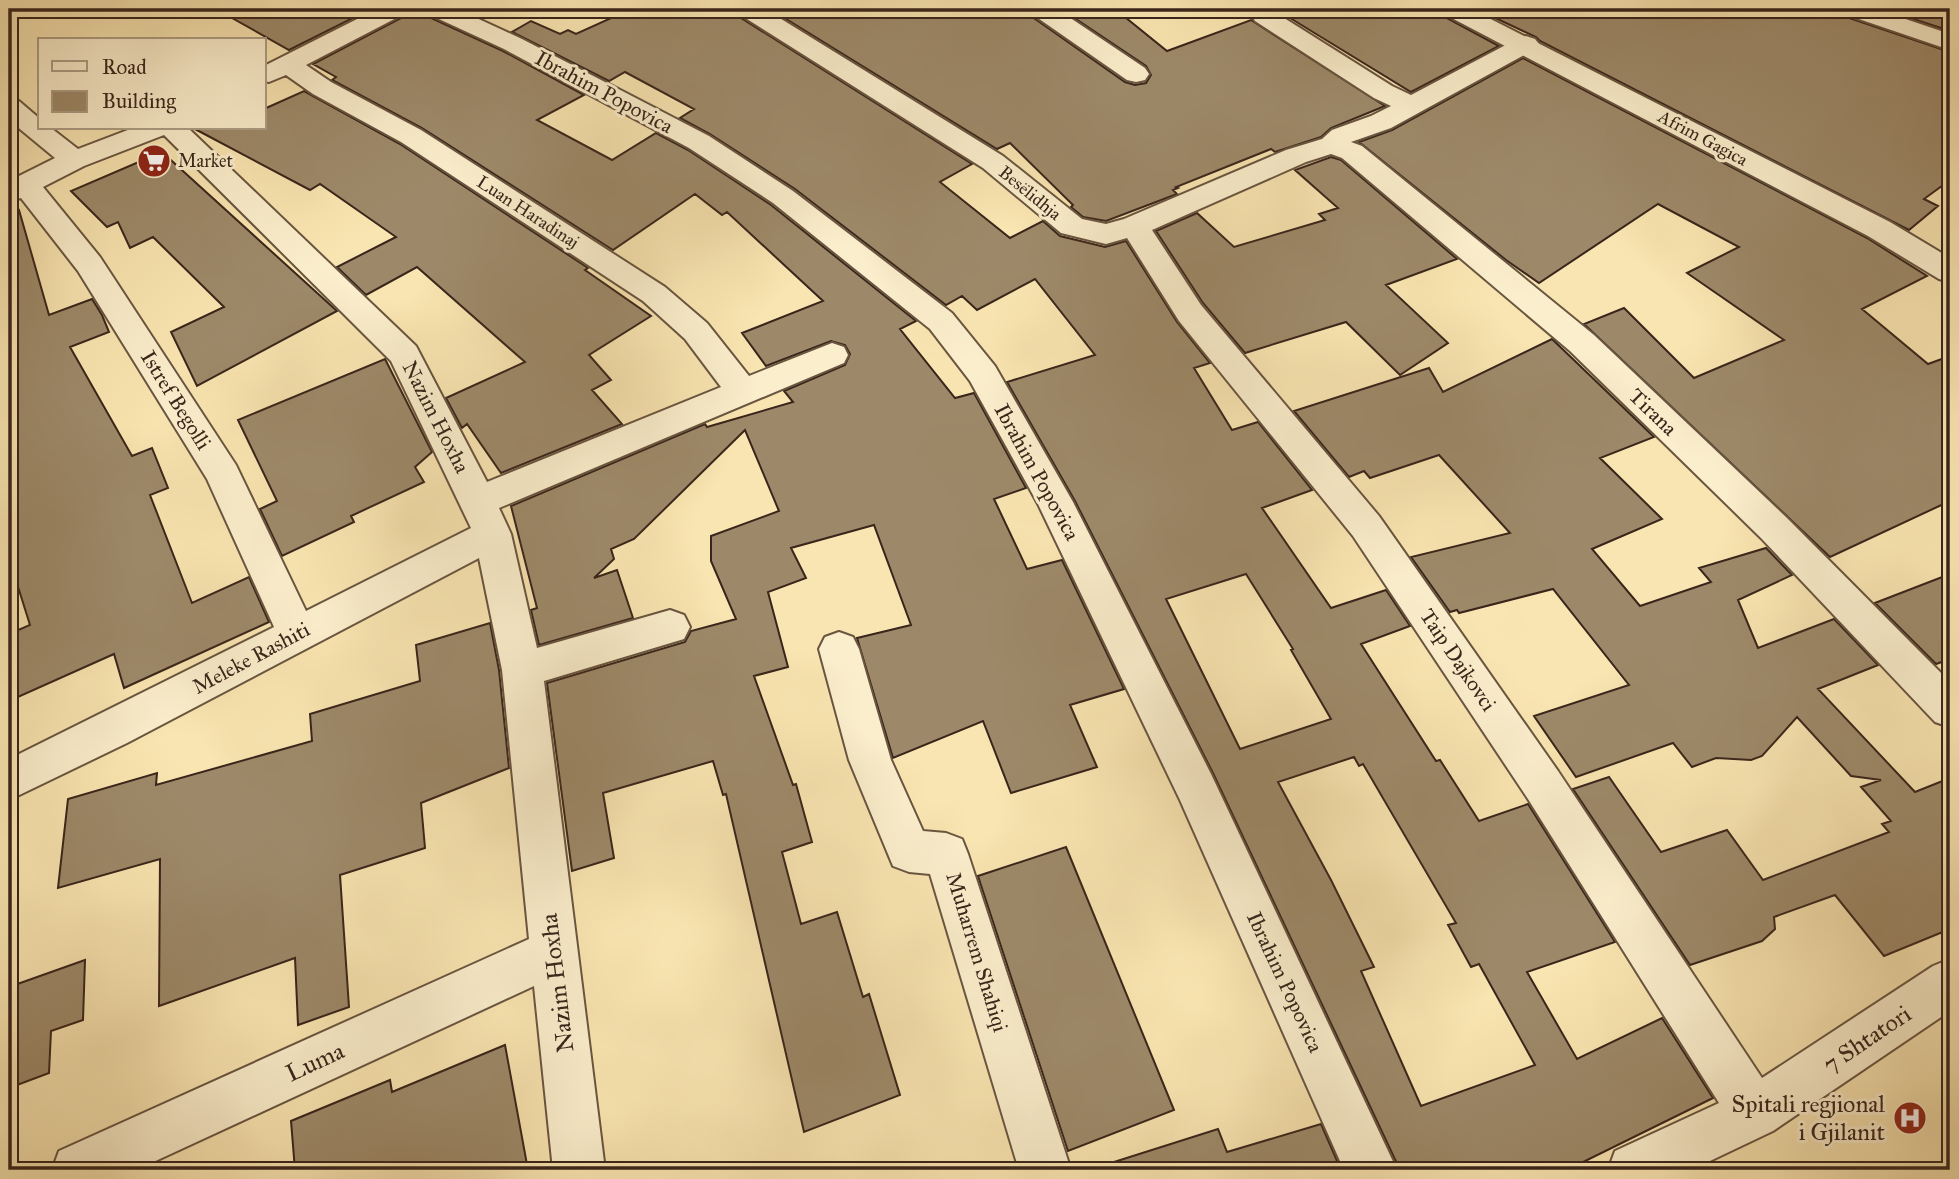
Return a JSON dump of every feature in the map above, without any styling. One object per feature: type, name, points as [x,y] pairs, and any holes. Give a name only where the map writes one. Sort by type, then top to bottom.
[{"type":"street","name":"Ibrahim Popovica","points":[[437,9],[513,44],[699,142],[783,197],[942,321],[983,374],[1055,502],[1196,788],[1371,1170]]},
{"type":"street","name":"Besëlidhja","points":[[748,9],[993,162],[1072,226],[1106,234],[1135,226],[1296,156],[1332,145],[1342,136],[1381,122],[1526,44]]},
{"type":"street","points":[[1041,9],[1136,74]]},
{"type":"street","name":"Afrim Gagica","points":[[1453,9],[1526,44],[1879,229],[1950,271]]},
{"type":"street","points":[[1853,9],[1950,41]]},
{"type":"street","points":[[276,71],[390,10]]},
{"type":"street","points":[[1264,16],[1383,92],[1411,105]]},
{"type":"street","name":"Luan Haradinaj","points":[[276,71],[322,88],[411,136],[654,294],[696,331],[742,390]]},
{"type":"street","points":[[9,107],[74,160]]},
{"type":"street","points":[[17,188],[74,160],[152,130]]},
{"type":"street","name":"Nazim Hoxha","points":[[174,130],[404,354],[485,517],[522,670],[579,1170]]},
{"type":"street","name":"Tirana","points":[[1332,145],[1352,152],[1582,344],[1774,528],[1950,709]]},
{"type":"street","name":"Istref Begolli","points":[[17,188],[89,264],[223,475],[297,634]]},
{"type":"street","name":"Taip Dajkovci","points":[[1135,226],[1190,313],[1366,526],[1544,785],[1755,1114]]},
{"type":"street","points":[[485,517],[742,390],[832,355]]},
{"type":"street","name":"Meleke Rashiti","points":[[9,780],[113,730],[297,634],[485,517]]},
{"type":"street","points":[[522,670],[670,627]]},
{"type":"street","name":"Muharrem Shahiqi","points":[[839,649],[870,760],[909,851],[946,854],[1045,1170]]},
{"type":"street","name":"Luma","points":[[78,1170],[553,953]]},
{"type":"street","name":"7 Shtatori","points":[[1634,1170],[1755,1114],[1950,983]]},
{"type":"building","points":[[216,9],[343,9],[357,16],[289,50]]},
{"type":"building","points":[[410,9],[416,9],[503,51],[584,95],[537,120],[612,160],[656,133],[688,150],[771,205],[916,321],[900,329],[955,398],[974,393],[1026,488],[994,499],[1027,569],[1062,560],[1124,689],[1070,705],[1097,767],[1011,793],[983,721],[893,758],[857,638],[911,625],[874,525],[791,548],[806,578],[768,592],[788,667],[754,676],[793,785],[796,784],[812,842],[782,852],[801,924],[837,912],[863,997],[869,994],[900,1095],[804,1132],[726,794],[723,795],[713,761],[603,793],[614,858],[572,871],[547,683],[685,642],[691,631],[736,619],[711,561],[711,536],[779,511],[745,430],[634,539],[611,549],[614,559],[594,578],[617,570],[633,618],[539,645],[531,610],[537,608],[511,506],[705,424],[707,427],[793,402],[784,391],[845,365],[850,354],[845,345],[831,341],[766,366],[742,333],[823,301],[727,212],[722,215],[695,194],[613,250],[422,128],[332,80],[336,77],[313,64],[405,16]]},
{"type":"building","points":[[631,9],[733,9],[738,16],[972,164],[940,182],[1010,238],[1043,221],[1060,236],[1105,247],[1126,241],[1177,322],[1210,363],[1194,368],[1232,430],[1258,422],[1312,490],[1262,508],[1331,608],[1386,590],[1410,626],[1361,644],[1436,761],[1440,760],[1479,821],[1528,804],[1615,942],[1527,972],[1577,1059],[1662,1018],[1713,1098],[1567,1170],[1400,1170],[1213,773],[1075,501],[1007,382],[1095,355],[1035,279],[977,310],[962,296],[946,305],[795,189],[710,134],[680,118],[694,109],[625,72],[609,81],[512,32],[531,21],[560,34],[568,30],[576,34]],"holes":[[[1246,574],[1293,649],[1291,650],[1331,719],[1240,749],[1166,599]],[[1354,757],[1359,766],[1363,764],[1456,923],[1448,925],[1471,967],[1479,964],[1535,1065],[1421,1106],[1361,971],[1374,967],[1278,782]]]},
{"type":"building","points":[[770,9],[1026,9],[1031,16],[1125,82],[1135,85],[1146,83],[1151,75],[1146,66],[1061,9],[1115,9],[1167,51],[1251,20],[1385,106],[1331,128],[1321,137],[1275,152],[1271,149],[1176,187],[1178,188],[1173,190],[1177,194],[1106,221],[1083,217],[1010,143],[997,149]]},
{"type":"building","points":[[1438,9],[1443,16],[1499,46],[1411,92],[1277,10]]},
{"type":"building","points":[[1476,9],[1838,9],[1843,16],[1950,52],[1950,180],[1924,199],[1938,206],[1909,230],[1536,37]]},
{"type":"building","points":[[1883,9],[1950,9],[1950,31]]},
{"type":"building","points":[[1523,58],[1867,238],[1927,276],[1862,309],[1928,364],[1950,356],[1950,501],[1830,557],[1584,324],[1624,308],[1694,378],[1784,340],[1687,273],[1739,247],[1658,204],[1539,283],[1506,260],[1359,142],[1392,130]]},
{"type":"building","points":[[304,91],[400,144],[588,268],[585,270],[651,316],[589,355],[611,380],[592,390],[622,424],[501,473],[467,424],[462,428],[446,398],[525,362],[417,267],[366,295],[337,267],[396,237],[320,184],[310,190],[197,130],[266,130],[266,108]]},
{"type":"building","points":[[162,152],[337,311],[197,386],[171,332],[224,307],[153,237],[130,248],[118,222],[107,227],[71,191]]},
{"type":"building","points":[[1331,157],[1341,160],[1457,259],[1386,285],[1448,343],[1400,375],[1346,322],[1245,353],[1203,303],[1156,231],[1197,213],[1234,247],[1325,220],[1319,214],[1338,208],[1295,170]]},
{"type":"building","points":[[19,210],[49,315],[92,299],[102,315],[109,332],[70,347],[132,456],[152,448],[168,488],[150,495],[192,603],[249,577],[269,622],[124,688],[114,654],[9,701],[9,634],[30,625],[9,558],[9,212]]},
{"type":"building","points":[[1552,339],[1654,437],[1600,458],[1662,519],[1592,549],[1640,606],[1711,582],[1699,568],[1766,548],[1792,575],[1738,600],[1758,648],[1834,619],[1878,665],[1818,689],[1915,792],[1950,778],[1950,929],[1884,956],[1835,895],[1774,917],[1775,929],[1762,941],[1690,965],[1573,789],[1609,777],[1661,852],[1727,830],[1763,880],[1889,832],[1882,824],[1891,821],[1861,787],[1881,780],[1851,776],[1797,717],[1762,756],[1751,760],[1716,758],[1692,767],[1673,743],[1576,777],[1534,716],[1629,685],[1553,589],[1459,613],[1457,610],[1450,612],[1411,557],[1510,533],[1439,455],[1370,478],[1364,471],[1349,477],[1294,411],[1429,368],[1443,392]]},
{"type":"building","points":[[385,359],[432,452],[415,467],[424,482],[351,516],[354,522],[282,556],[260,509],[277,501],[238,420]]},
{"type":"building","points":[[1950,574],[1950,659],[1936,664],[1875,603]]},
{"type":"building","points":[[490,623],[499,670],[509,768],[421,803],[425,848],[340,875],[349,1007],[298,1025],[295,958],[159,1006],[160,859],[58,888],[68,799],[157,773],[156,785],[312,741],[310,714],[420,681],[416,645]]},
{"type":"building","points":[[1066,847],[1174,1110],[1068,1151],[978,876]]},
{"type":"building","points":[[85,960],[83,1020],[51,1031],[49,1073],[9,1088],[9,987]]},
{"type":"building","points":[[505,1045],[528,1170],[295,1170],[291,1121],[390,1080],[392,1092]]},
{"type":"building","points":[[1321,1124],[1341,1170],[1115,1170],[1114,1162],[1218,1129],[1227,1152]]},
{"type":"place","name":"Market","points":[[154,161]]},
{"type":"place","name":"Spitali regjional i Gjilanit","points":[[1910,1118]]}]
